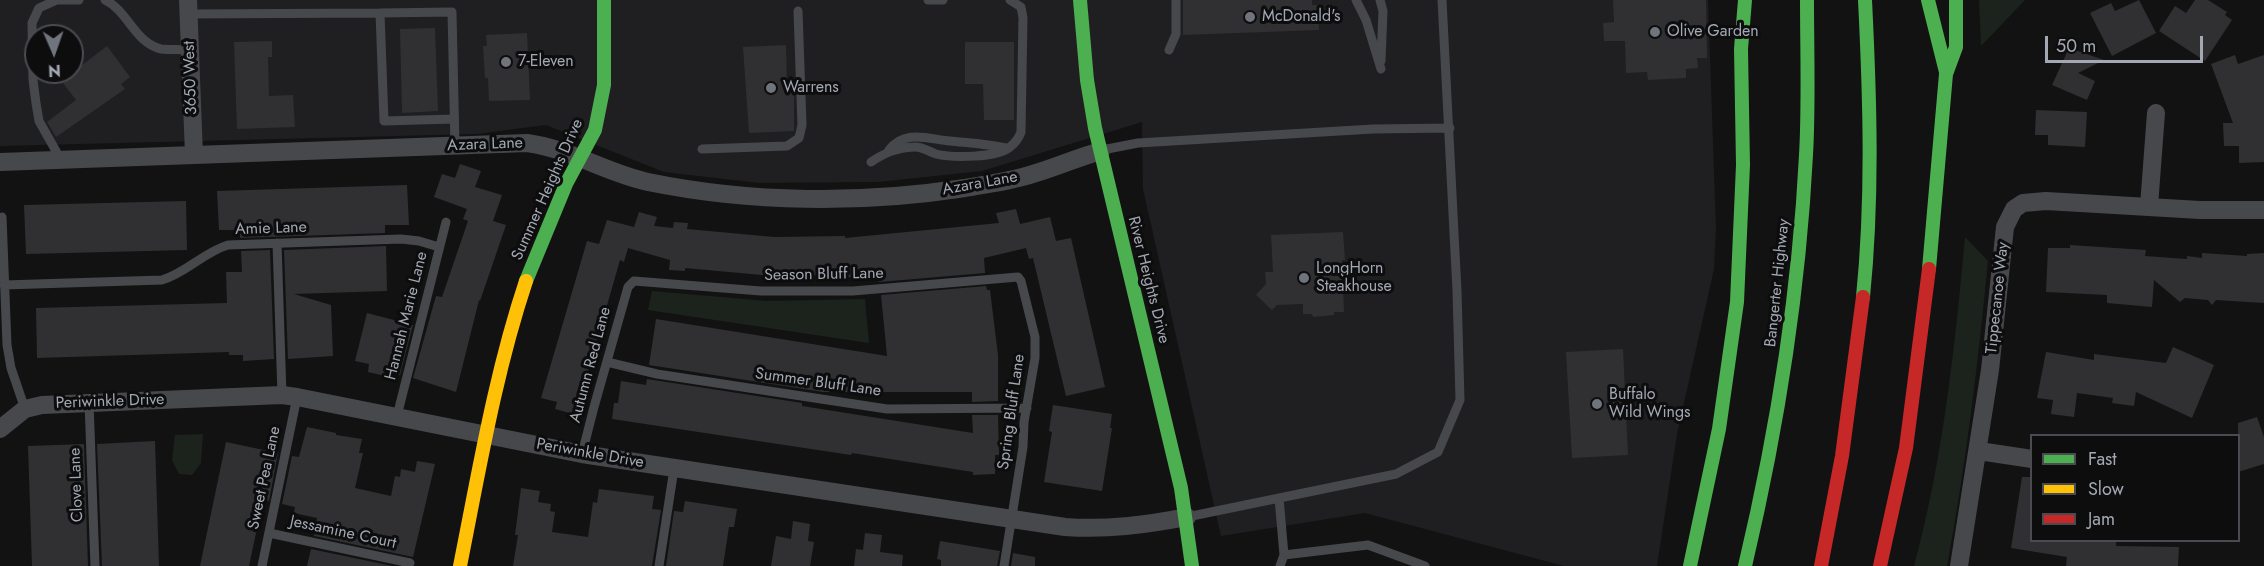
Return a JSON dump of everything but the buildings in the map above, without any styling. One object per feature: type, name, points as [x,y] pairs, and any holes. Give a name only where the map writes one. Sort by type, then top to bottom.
[{"type":"main road","name":"Summer Heights Drive","points":[[460,566],[515,314],[547,228],[595,130],[602,102],[606,61],[604,0]]},
{"type":"main road","name":"River Heights Drive","points":[[1080,0],[1087,80],[1101,151],[1187,517],[1192,566]]},
{"type":"main road","points":[[1690,566],[1719,429],[1737,302],[1743,165],[1741,49],[1745,0]]},
{"type":"main road","name":"Bangerter Highway","points":[[1745,566],[1765,487],[1786,365],[1798,255],[1808,96],[1807,0]]},
{"type":"main road","points":[[1821,566],[1835,504],[1853,387],[1866,258],[1871,123],[1865,0]]},
{"type":"main road","points":[[1928,0],[1946,74]]},
{"type":"main road","points":[[1880,566],[1906,448],[1932,246],[1946,74],[1956,47],[1956,0]]},
{"type":"main road","points":[[1731,10],[1741,49]]},
{"type":"street","name":"3650 West","points":[[188,7],[194,155]]},
{"type":"street","points":[[2149,206],[2156,113]]},
{"type":"street","name":"Azara Lane","points":[[0,162],[527,142],[554,148],[627,176],[658,184],[732,194],[824,198],[908,195],[1012,180],[1101,151]]},
{"type":"street","name":"Tippecanoe Way","points":[[1959,566],[1990,370],[2004,237],[2014,209],[2023,203],[2046,201],[2200,210],[2264,210]]},
{"type":"street","name":"Periwinkle Drive","points":[[0,429],[25,409],[42,405],[290,396],[582,454],[1065,527],[1108,529],[1187,517]]},
{"type":"street","points":[[1978,451],[2030,459]]},
{"type":"lane","points":[[61,160],[39,121],[33,80],[32,23],[39,8],[57,0],[79,0]]},
{"type":"lane","points":[[105,0],[116,5],[144,40],[160,48],[190,50]]},
{"type":"lane","points":[[928,0],[943,0]]},
{"type":"lane","points":[[889,150],[918,146],[934,154],[952,157],[991,154],[1009,149],[1021,132],[1023,41],[1021,7],[1011,0]]},
{"type":"lane","points":[[1169,50],[1176,34],[1176,0]]},
{"type":"lane","points":[[1356,0],[1366,20],[1381,69],[1383,11],[1380,0]]},
{"type":"lane","points":[[1187,517],[1396,474],[1438,452],[1460,400],[1457,291],[1442,0]]},
{"type":"lane","points":[[188,7],[380,13],[452,12],[455,146]]},
{"type":"lane","points":[[702,149],[787,146],[799,138],[802,124],[798,10]]},
{"type":"lane","points":[[380,13],[384,121],[454,118]]},
{"type":"lane","points":[[1101,151],[1138,143],[1373,129],[1449,128]]},
{"type":"lane","points":[[871,162],[889,150],[895,142],[922,135],[946,141],[983,143],[1009,149]]},
{"type":"lane","points":[[2,217],[8,358],[25,409]]},
{"type":"lane","name":"Hannah Marie Lane","points":[[397,416],[446,222]]},
{"type":"lane","name":"Amie Lane","points":[[4,285],[162,280],[176,275],[222,247],[401,239],[439,247]]},
{"type":"lane","name":"Sweet Pea Lane","points":[[262,566],[290,396],[277,243]]},
{"type":"lane","name":"Season Bluff Lane","points":[[631,284],[639,281],[761,291],[853,291],[1018,277]]},
{"type":"lane","name":"Spring Bluff Lane","points":[[1004,566],[1036,348],[1022,281],[1018,277]]},
{"type":"lane","name":"Autumn Red Lane","points":[[582,454],[631,284]]},
{"type":"lane","name":"Summer Bluff Lane","points":[[607,362],[657,374],[887,409],[1027,408]]},
{"type":"lane","name":"Clove Lane","points":[[89,402],[95,566]]},
{"type":"lane","points":[[659,566],[674,469]]},
{"type":"lane","points":[[1279,498],[1284,555],[1280,566]]},
{"type":"lane","name":"Jessamine Court","points":[[269,533],[410,563]]},
{"type":"lane","points":[[1284,555],[1368,545],[1425,566]]},
{"type":"shaded area","points":[[0,0],[1708,0],[1716,229],[1714,269],[1677,434],[1657,566],[1564,566],[1365,513],[1221,536],[1143,189],[1142,122],[982,171],[878,182],[759,183],[664,172],[546,125],[476,134],[0,146]]},
{"type":"shaded area","points":[[1979,0],[2025,0],[1981,46]]},
{"type":"shaded area","points":[[1965,237],[1988,261],[1966,452],[1947,566],[1914,566],[1933,485],[1947,403]]},
{"type":"shaded area","points":[[652,291],[766,301],[865,299],[869,343],[648,310]]},
{"type":"shaded area","points":[[203,434],[201,463],[192,475],[179,474],[172,460],[175,435]]},
{"type":"traffic: fast","points":[[526,281],[566,184],[595,130],[604,85],[604,0]]},
{"type":"traffic: fast","points":[[1080,0],[1087,80],[1095,128],[1181,488],[1192,566]]},
{"type":"traffic: fast","points":[[1690,566],[1719,429],[1737,302],[1743,165],[1741,49],[1745,0]]},
{"type":"traffic: fast","points":[[1745,566],[1777,413],[1798,259],[1807,136],[1807,0]]},
{"type":"traffic: fast","points":[[1863,297],[1870,149],[1865,0]]},
{"type":"traffic: fast","points":[[1928,0],[1946,72]]},
{"type":"traffic: fast","points":[[1929,269],[1946,74],[1956,47],[1956,0]]},
{"type":"traffic: slow","points":[[460,566],[505,351],[526,281]]},
{"type":"traffic: jam","points":[[1880,566],[1906,448],[1929,269]]},
{"type":"traffic: jam","points":[[1821,566],[1842,456],[1863,297]]},
{"type":"place","name":"McDonald's","points":[[1250,17]]},
{"type":"place","name":"Olive Garden","points":[[1655,32]]},
{"type":"place","name":"7-Eleven","points":[[506,62]]},
{"type":"place","name":"Warrens","points":[[771,88]]},
{"type":"place","name":"LongHorn Steakhouse","points":[[1304,278]]},
{"type":"place","name":"Buffalo Wild Wings","points":[[1597,404]]}]
